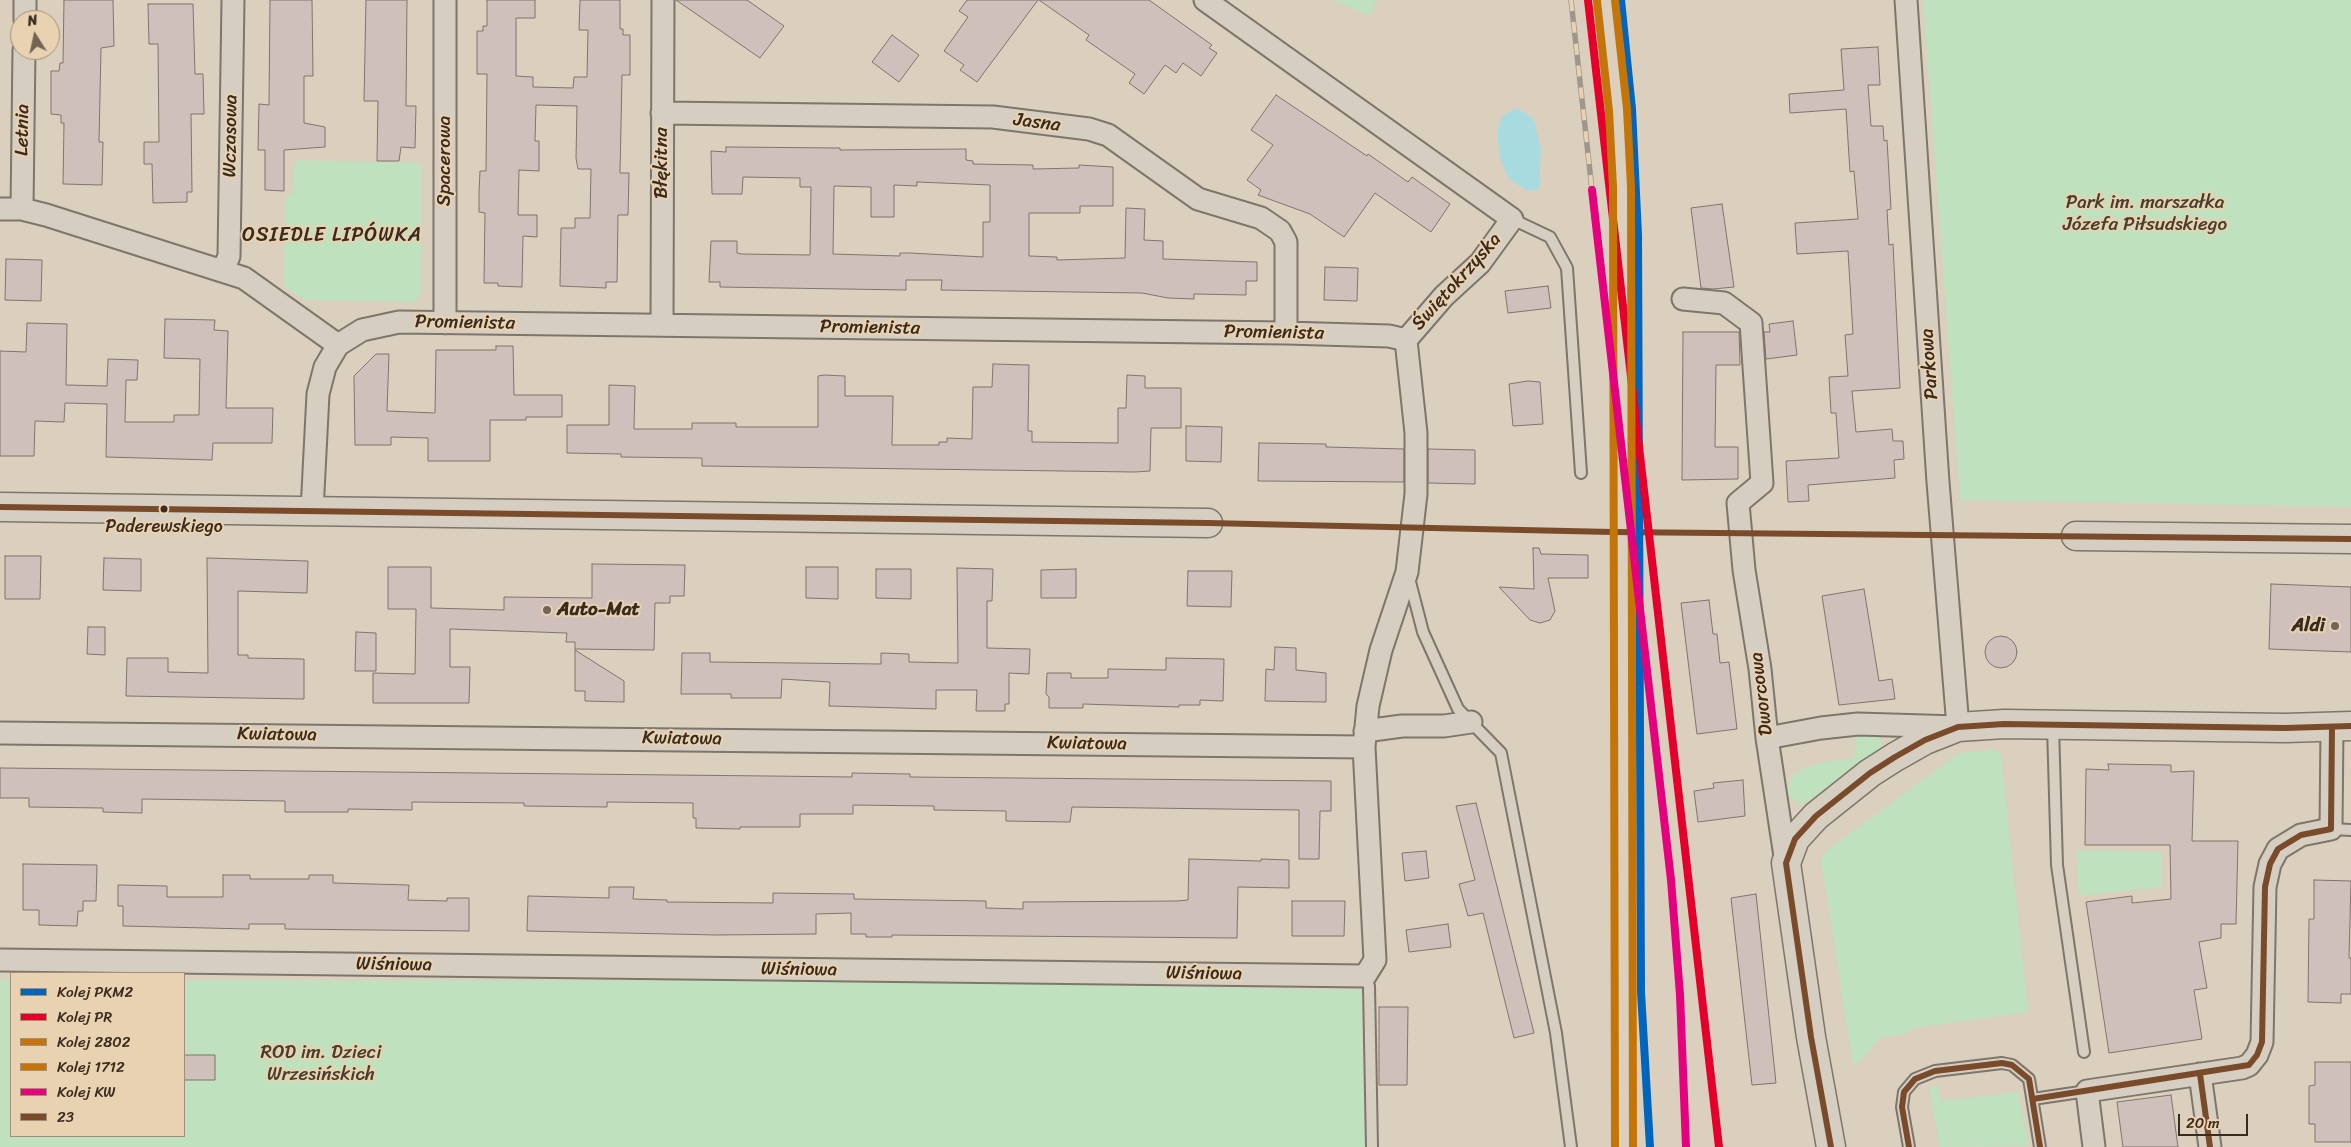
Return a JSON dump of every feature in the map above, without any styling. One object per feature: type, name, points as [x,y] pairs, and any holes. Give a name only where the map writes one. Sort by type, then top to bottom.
[{"type":"street","name":"Wczasowa","points":[[224,270],[229,256],[233,0]]},
{"type":"street","name":"Spacerowa","points":[[445,0],[445,322]]},
{"type":"street","name":"Błękitna","points":[[662,0],[662,326]]},
{"type":"street","name":"Świętokrzyska","points":[[1205,0],[1512,219],[1480,263],[1444,296],[1406,340],[1416,434],[1416,494],[1407,572],[1381,650],[1368,706],[1364,739]]},
{"type":"street","name":"Parkowa","points":[[1906,0],[1937,472],[1958,727]]},
{"type":"street","name":"Letnia","points":[[22,210],[24,60]]},
{"type":"street","name":"Jasna","points":[[662,113],[993,117],[1089,129],[1108,135],[1198,199],[1261,218],[1280,231],[1286,242],[1286,333]]},
{"type":"street","points":[[0,209],[22,210],[46,215],[224,270],[244,278],[338,346]]},
{"type":"street","name":"Dworcowa","points":[[1683,299],[1724,303],[1751,323],[1762,483],[1738,503],[1744,570],[1760,669],[1767,738],[1811,1037],[1831,1147]]},
{"type":"street","name":"Promienista","points":[[312,511],[318,394],[325,367],[338,346],[362,330],[399,322],[1286,333],[1389,336],[1406,340]]},
{"type":"street","points":[[0,507],[1208,523]]},
{"type":"street","points":[[2076,536],[2351,539]]},
{"type":"street","name":"Kwiatowa","points":[[0,733],[1364,739],[1402,726],[1444,726],[1471,722]]},
{"type":"street","points":[[1767,738],[1821,728],[1858,724],[1958,727],[2052,725],[2342,726],[2341,830],[2301,835],[2278,849],[2270,864],[2266,887],[2262,1042],[2257,1055],[2249,1066],[2242,1068],[2087,1091],[2094,1147]]},
{"type":"street","points":[[1786,864],[1795,839],[1816,816],[1870,773],[1895,757],[1925,740],[1958,727]]},
{"type":"street","points":[[1364,739],[1375,960],[1365,976]]},
{"type":"street","name":"Wiśniowa","points":[[0,960],[1365,976]]},
{"type":"street","points":[[2200,1074],[2210,1147]]},
{"type":"lane","points":[[1512,219],[1550,238],[1567,268],[1581,473]]},
{"type":"lane","points":[[1407,572],[1422,632],[1458,709],[1500,753],[1556,1033],[1571,1147]]},
{"type":"lane","points":[[2052,725],[2057,865],[2084,1052]]},
{"type":"lane","points":[[1365,976],[1369,986],[1372,1147]]},
{"type":"lane","points":[[1909,1147],[1902,1107],[1904,1092],[1914,1079],[1935,1072],[2002,1063],[2012,1065],[2029,1079],[2040,1147]]},
{"type":"lane","points":[[2033,1099],[2087,1091]]},
{"type":"green space","points":[[1332,0],[1376,0],[1370,16]]},
{"type":"green space","name":"Park im. marszałka Józefa Piłsudskiego","points":[[1923,0],[2351,0],[2351,507],[1960,500]]},
{"type":"green space","points":[[295,160],[422,163],[421,293],[415,302],[304,300],[284,286],[285,194],[292,195]]},
{"type":"green space","points":[[1856,735],[1873,735],[1880,738],[1882,747],[1801,806],[1787,794],[1790,778],[1802,769],[1819,763],[1854,758]]},
{"type":"green space","points":[[1992,749],[2001,754],[2028,1012],[1914,1028],[1906,1034],[1880,1038],[1858,1063],[1853,1065],[1821,860],[1826,851],[1959,753]]},
{"type":"green space","points":[[2076,850],[2162,852],[2162,887],[2079,896]]},
{"type":"green space","name":"ROD im. Dzieci Wrzesińskich","points":[[0,980],[10,980],[10,1137],[185,1137],[185,980],[838,981],[1361,990],[1365,1147],[0,1147]]},
{"type":"green space","points":[[1938,1085],[1941,1101],[2018,1092],[2029,1146],[1940,1147],[1929,1087]]},
{"type":"water","points":[[1516,108],[1533,118],[1541,149],[1539,189],[1527,191],[1508,178],[1500,158],[1497,134],[1502,116]]},
{"type":"building","points":[[64,0],[113,0],[114,46],[101,48],[99,142],[103,142],[102,185],[63,184],[64,123],[61,123],[61,115],[51,114],[51,71],[59,71],[60,63],[63,63]]},
{"type":"building","points":[[270,0],[312,0],[313,76],[304,76],[304,123],[325,127],[325,147],[284,150],[284,191],[265,190],[265,150],[258,150],[259,104],[269,105]]},
{"type":"building","points":[[366,0],[407,0],[406,106],[416,106],[415,148],[401,147],[399,161],[377,161],[378,101],[364,101]]},
{"type":"building","points":[[487,0],[535,0],[535,18],[516,18],[516,76],[533,77],[533,87],[573,88],[574,77],[587,77],[588,30],[579,30],[580,0],[620,0],[620,29],[623,29],[623,35],[630,35],[630,75],[622,75],[620,173],[629,173],[628,215],[618,215],[617,282],[606,282],[606,288],[560,286],[561,228],[575,228],[575,218],[590,218],[591,169],[578,169],[576,158],[577,106],[536,105],[535,141],[539,141],[539,171],[519,170],[518,215],[537,215],[537,237],[523,236],[522,287],[498,286],[498,283],[484,283],[485,213],[479,212],[479,192],[480,171],[486,171],[487,74],[477,74],[477,31],[483,31],[483,26],[487,26]]},
{"type":"building","points":[[676,0],[747,0],[784,26],[760,58]]},
{"type":"building","points":[[967,0],[1038,0],[977,82],[960,70],[964,65],[944,51],[968,17],[959,11]]},
{"type":"building","points":[[1039,0],[1149,0],[1212,45],[1209,48],[1217,53],[1201,76],[1183,63],[1176,73],[1165,65],[1144,94],[1129,83],[1135,74],[1086,40],[1089,35]]},
{"type":"building","points":[[148,4],[193,4],[195,74],[203,74],[204,114],[191,114],[192,192],[187,192],[187,202],[153,203],[152,164],[144,164],[144,142],[159,142],[158,44],[149,44]]},
{"type":"building","points":[[892,35],[919,55],[899,82],[872,62]]},
{"type":"building","points":[[1878,47],[1880,85],[1868,85],[1871,126],[1883,126],[1884,141],[1887,140],[1891,209],[1887,210],[1889,245],[1893,244],[1900,388],[1852,391],[1856,432],[1892,429],[1893,441],[1903,441],[1904,459],[1894,460],[1895,478],[1808,485],[1809,501],[1788,502],[1786,461],[1839,458],[1836,413],[1831,413],[1829,377],[1848,376],[1845,335],[1853,334],[1848,251],[1797,254],[1795,223],[1858,219],[1854,171],[1850,172],[1846,109],[1790,113],[1789,94],[1844,90],[1841,49]]},
{"type":"building","points":[[1276,95],[1408,182],[1412,177],[1450,204],[1431,232],[1375,193],[1344,237],[1310,214],[1258,195],[1261,190],[1247,180],[1273,145],[1251,130]]},
{"type":"building","points":[[726,147],[840,148],[840,150],[966,149],[966,160],[973,161],[973,164],[1033,165],[1033,169],[1079,168],[1079,165],[1113,167],[1113,206],[1080,206],[1080,213],[1029,213],[1029,256],[1057,257],[1057,260],[1125,258],[1126,208],[1145,209],[1144,240],[1163,241],[1163,259],[1257,262],[1257,281],[1246,281],[1246,295],[1194,294],[1194,299],[1168,298],[1142,293],[941,290],[942,280],[906,280],[906,290],[720,287],[720,282],[709,282],[711,241],[737,241],[737,253],[741,254],[810,255],[811,187],[800,187],[800,178],[743,177],[742,194],[712,194],[711,151],[726,152]],"holes":[[[917,182],[990,185],[990,222],[983,222],[983,257],[910,253],[900,253],[900,256],[833,254],[834,186],[871,187],[871,217],[894,217],[894,185],[917,186]]]},
{"type":"building","points":[[1722,204],[1734,287],[1701,288],[1691,208]]},
{"type":"building","points":[[6,259],[42,260],[41,301],[5,300]]},
{"type":"building","points":[[1325,267],[1358,268],[1357,301],[1324,300]]},
{"type":"building","points":[[1548,286],[1551,308],[1508,313],[1505,291]]},
{"type":"building","points":[[165,319],[215,320],[214,330],[228,331],[226,408],[273,408],[272,443],[213,443],[212,460],[106,457],[107,404],[65,403],[64,422],[35,421],[34,456],[0,456],[0,351],[26,352],[27,323],[67,324],[66,385],[107,386],[108,359],[138,360],[137,380],[126,380],[125,422],[174,422],[174,415],[199,415],[200,359],[164,358]]},
{"type":"building","points":[[1793,321],[1797,355],[1766,359],[1764,332],[1770,332],[1769,324]]},
{"type":"building","points":[[1683,332],[1739,332],[1740,365],[1716,365],[1715,447],[1738,447],[1738,479],[1682,480]]},
{"type":"building","points":[[496,346],[513,346],[514,395],[562,395],[562,417],[490,420],[490,461],[428,461],[428,438],[391,437],[391,445],[355,445],[354,376],[376,354],[389,354],[387,411],[435,413],[436,350],[496,350]]},
{"type":"building","points":[[993,364],[1029,365],[1028,431],[1032,431],[1032,442],[1118,443],[1118,408],[1126,408],[1127,375],[1145,376],[1145,388],[1181,388],[1181,428],[1151,428],[1150,471],[1135,472],[702,466],[702,458],[621,457],[621,454],[567,453],[567,425],[609,425],[609,385],[635,386],[634,429],[692,429],[692,423],[736,423],[736,427],[818,427],[818,376],[824,375],[845,376],[845,396],[893,396],[892,445],[939,445],[939,442],[947,442],[947,438],[972,439],[973,387],[992,387]]},
{"type":"building","points":[[1528,381],[1540,382],[1543,424],[1513,426],[1509,384]]},
{"type":"building","points":[[1186,426],[1222,427],[1221,462],[1186,461]]},
{"type":"building","points":[[1259,443],[1326,444],[1326,447],[1404,449],[1404,482],[1258,481]]},
{"type":"building","points":[[1428,449],[1475,450],[1475,484],[1428,483]]},
{"type":"building","points":[[1533,548],[1539,548],[1541,554],[1588,555],[1588,578],[1548,578],[1555,611],[1550,620],[1540,623],[1530,620],[1499,587],[1534,589]]},
{"type":"building","points":[[5,556],[41,556],[40,599],[5,599]]},
{"type":"building","points":[[104,558],[141,559],[141,591],[103,590]]},
{"type":"building","points":[[207,558],[308,561],[307,593],[238,591],[238,655],[248,655],[248,658],[304,659],[304,699],[126,696],[127,658],[168,658],[168,672],[208,673]]},
{"type":"building","points":[[592,564],[685,565],[684,596],[670,596],[670,603],[655,603],[654,650],[575,649],[575,642],[566,642],[567,633],[450,629],[450,667],[470,667],[469,703],[373,703],[373,673],[415,674],[416,609],[388,609],[388,567],[431,567],[431,608],[504,610],[504,597],[592,598]]},
{"type":"building","points":[[806,567],[838,567],[838,599],[806,598]]},
{"type":"building","points":[[957,568],[993,569],[992,601],[987,601],[987,648],[1030,649],[1029,674],[1009,673],[1009,704],[1005,704],[1005,711],[976,711],[977,690],[936,690],[936,709],[829,706],[830,682],[782,679],[781,698],[731,698],[731,694],[681,694],[682,653],[710,653],[710,662],[881,664],[881,653],[909,654],[909,662],[958,663]]},
{"type":"building","points":[[876,569],[911,569],[911,599],[876,598]]},
{"type":"building","points":[[1076,569],[1076,598],[1041,598],[1041,570]]},
{"type":"building","points":[[1188,571],[1232,571],[1231,607],[1187,606]]},
{"type":"building","points":[[2271,584],[2351,587],[2351,652],[2269,649]]},
{"type":"building","points":[[1864,589],[1879,681],[1892,679],[1895,699],[1839,705],[1822,596]]},
{"type":"building","points":[[1709,600],[1713,634],[1717,634],[1720,663],[1729,662],[1737,729],[1697,734],[1681,603]]},
{"type":"building","points":[[88,627],[105,627],[105,655],[87,654]]},
{"type":"building","points":[[356,632],[376,633],[376,671],[355,671]]},
{"type":"building","points":[[2001,636],[2007,637],[2012,641],[2016,646],[2016,658],[2012,663],[2007,667],[2001,668],[1995,667],[1990,663],[1986,658],[1985,652],[1986,646],[1990,641],[1995,637]]},
{"type":"building","points":[[1275,647],[1296,648],[1296,670],[1326,673],[1326,702],[1265,701],[1266,669],[1274,670]]},
{"type":"building","points":[[575,650],[624,681],[624,702],[585,701],[585,691],[575,691]]},
{"type":"building","points":[[1166,658],[1224,659],[1223,701],[1200,700],[1200,705],[1179,705],[1179,707],[1083,704],[1083,708],[1049,708],[1049,697],[1046,694],[1047,673],[1071,673],[1071,678],[1108,678],[1108,669],[1166,670]]},
{"type":"building","points":[[2108,764],[2171,765],[2171,772],[2194,771],[2192,841],[2238,841],[2236,924],[2221,924],[2221,938],[2199,942],[2207,988],[2194,990],[2202,1039],[2109,1053],[2086,902],[2132,896],[2132,903],[2171,899],[2170,845],[2085,845],[2086,769],[2109,770]]},
{"type":"building","points":[[0,768],[852,777],[852,773],[910,774],[910,777],[1331,781],[1331,811],[1320,811],[1319,859],[1299,859],[1299,810],[1072,807],[1070,822],[1006,821],[1006,811],[934,810],[934,806],[853,805],[853,814],[800,814],[800,827],[740,827],[740,829],[696,828],[696,818],[693,818],[693,803],[607,802],[607,807],[524,806],[524,803],[412,802],[412,810],[348,809],[348,812],[285,812],[285,801],[142,799],[142,813],[103,812],[103,808],[29,807],[29,798],[0,798]]},
{"type":"building","points":[[1743,780],[1745,816],[1698,822],[1694,791],[1714,788],[1713,783]]},
{"type":"building","points":[[1476,803],[1534,1033],[1514,1038],[1483,913],[1468,916],[1459,884],[1475,880],[1456,806]]},
{"type":"building","points":[[1426,851],[1429,878],[1405,881],[1402,853]]},
{"type":"building","points":[[1189,859],[1289,860],[1289,888],[1238,887],[1237,938],[892,935],[892,937],[866,937],[866,934],[851,934],[851,913],[816,914],[816,934],[717,935],[527,931],[528,896],[609,898],[609,887],[634,887],[633,899],[667,900],[667,902],[773,903],[773,893],[854,894],[854,899],[986,901],[986,908],[1023,909],[1023,902],[1188,900]]},
{"type":"building","points":[[23,864],[97,865],[96,901],[83,901],[83,911],[78,911],[77,926],[39,925],[39,910],[23,910]]},
{"type":"building","points":[[223,875],[250,875],[250,879],[309,879],[309,875],[333,875],[333,883],[409,885],[408,900],[447,901],[447,898],[469,898],[469,931],[285,929],[285,924],[249,924],[249,929],[123,926],[123,906],[118,906],[118,885],[167,886],[167,897],[223,897]]},
{"type":"building","points":[[2314,880],[2351,881],[2349,958],[2351,958],[2351,994],[2341,994],[2341,1003],[2308,1002],[2309,919],[2314,919]]},
{"type":"building","points":[[1756,894],[1776,1083],[1752,1085],[1731,898]]},
{"type":"building","points":[[1292,901],[1345,901],[1344,936],[1292,936]]},
{"type":"building","points":[[1448,924],[1451,947],[1409,952],[1406,930]]},
{"type":"building","points":[[1379,1007],[1408,1007],[1407,1085],[1379,1085]]},
{"type":"building","points":[[185,1055],[215,1055],[215,1080],[185,1080]]},
{"type":"building","points":[[2315,1062],[2351,1062],[2351,1142],[2315,1142],[2315,1124],[2309,1124],[2309,1086],[2315,1085]]},
{"type":"building","points":[[2171,1095],[2178,1147],[2123,1147],[2117,1102]]},
{"type":"railway","points":[[1571,0],[1592,190]]},
{"type":"rail line","name":"PR","points":[[1588,0],[1719,1147]]},
{"type":"rail line","name":"1712","points":[[1615,0],[1627,109],[1631,187],[1633,1147]]},
{"type":"rail line","name":"PKM2","points":[[1621,0],[1632,109],[1638,235],[1641,992],[1650,1147]]},
{"type":"rail line","name":"2802","points":[[1597,1],[1609,111],[1613,187],[1615,1147]]},
{"type":"rail line","name":"KW","points":[[1592,190],[1671,880],[1680,995],[1686,1147]]},
{"type":"transit line","name":"23","points":[[0,507],[1208,523],[1612,532],[2351,539]]},
{"type":"transit line","name":"23","points":[[1831,1147],[1811,1037],[1786,863],[1795,839],[1816,816],[1870,773],[1895,757],[1925,740],[1958,727],[2004,724],[2285,728],[2351,726]]},
{"type":"transit line","name":"23","points":[[2033,1099],[2249,1065],[2257,1055],[2262,1042],[2265,887],[2270,864],[2278,849],[2301,835],[2331,829],[2332,727]]},
{"type":"transit line","name":"23","points":[[1909,1147],[1902,1107],[1904,1092],[1915,1079],[1935,1071],[2002,1063],[2012,1065],[2029,1079],[2040,1147]]},
{"type":"transit line","name":"23","points":[[2200,1074],[2210,1147]]},
{"type":"place","name":"Paderewskiego","points":[[164,509]]},
{"type":"place","name":"Auto-Mat","points":[[547,610]]},
{"type":"place","name":"Aldi","points":[[2335,626]]},
{"type":"district","name":"OSIEDLE LIPÓWKA","points":[[332,236]]}]
